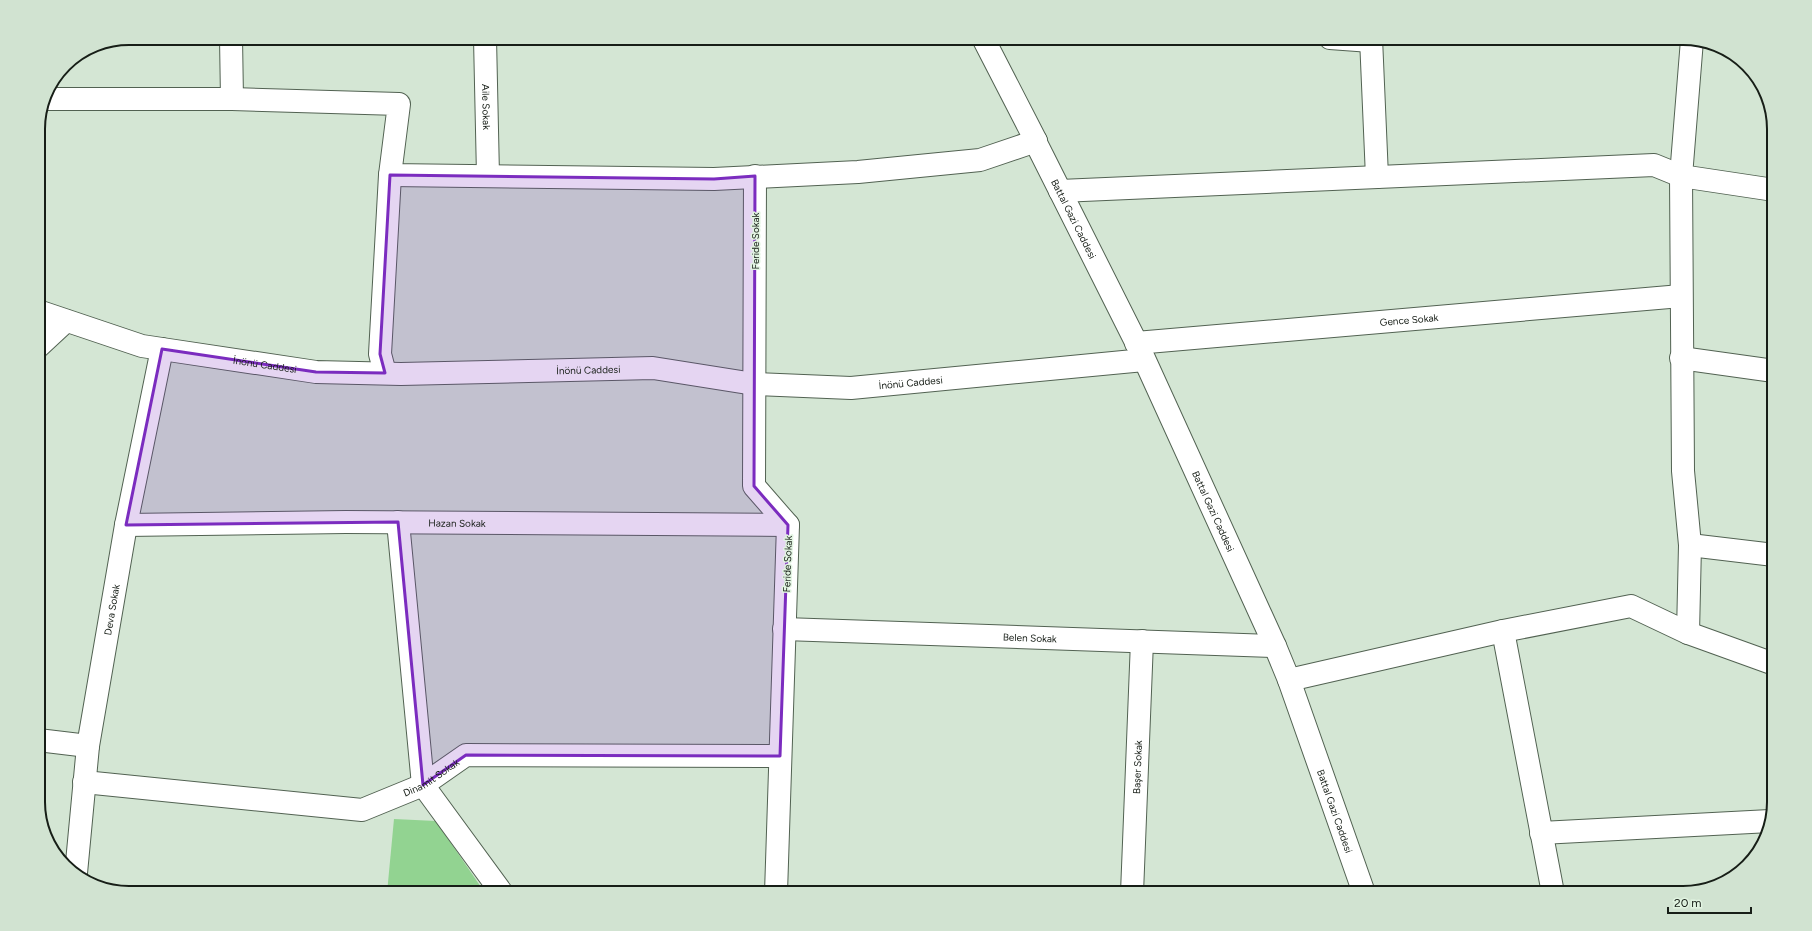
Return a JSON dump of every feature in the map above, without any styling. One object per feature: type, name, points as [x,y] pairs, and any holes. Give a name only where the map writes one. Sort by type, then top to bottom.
[{"type":"street","points":[[232,45],[232,99]]},
{"type":"street","name":"Aile Sokak","points":[[486,45],[488,176]]},
{"type":"street","name":"Battal Gazi Caddesi","points":[[987,45],[1140,351],[1274,646],[1288,680],[1362,886]]},
{"type":"street","points":[[1371,45],[1377,177]]},
{"type":"street","points":[[1688,633],[1690,545],[1683,471],[1681,358],[1681,176],[1692,46]]},
{"type":"street","points":[[50,99],[232,99],[399,104],[390,175],[380,354],[385,373]]},
{"type":"street","points":[[390,175],[714,179],[858,172],[980,160],[1036,141]]},
{"type":"street","points":[[1060,191],[1654,165],[1681,176],[1767,189]]},
{"type":"street","name":"Feride Sokak","points":[[755,176],[754,486],[788,525],[776,886]]},
{"type":"street","name":"Gence Sokak","points":[[1140,351],[1681,296]]},
{"type":"street","name":"İnönü Caddesi","points":[[45,314],[142,346],[316,372],[385,373],[653,368],[754,384],[851,388],[1140,351]]},
{"type":"street","points":[[45,340],[66,321]]},
{"type":"street","name":"Deva Sokak","points":[[77,867],[88,746],[126,525],[162,349]]},
{"type":"street","points":[[1681,358],[1767,370]]},
{"type":"street","points":[[398,522],[423,785],[497,886]]},
{"type":"street","name":"Hazan Sokak","points":[[126,525],[398,522],[788,525]]},
{"type":"street","points":[[1690,545],[1767,554]]},
{"type":"street","points":[[1288,680],[1503,631],[1631,606],[1688,633],[1767,661]]},
{"type":"street","name":"Belen Sokak","points":[[784,629],[1274,646]]},
{"type":"street","points":[[1503,631],[1552,886]]},
{"type":"street","name":"Başer Sokak","points":[[1132,886],[1142,641]]},
{"type":"street","points":[[45,741],[88,746]]},
{"type":"street","name":"Dinamit Sokak","points":[[84,782],[362,810],[423,785],[466,755],[780,756]]},
{"type":"street","points":[[1541,833],[1764,821]]},
{"type":"highlighted area","points":[[390,175],[714,179],[755,176],[754,486],[788,525],[780,756],[466,755],[423,785],[398,522],[126,525],[162,349],[316,372],[385,373],[380,354]]},
{"type":"green space","points":[[394,819],[436,821],[480,886],[388,886]]}]
